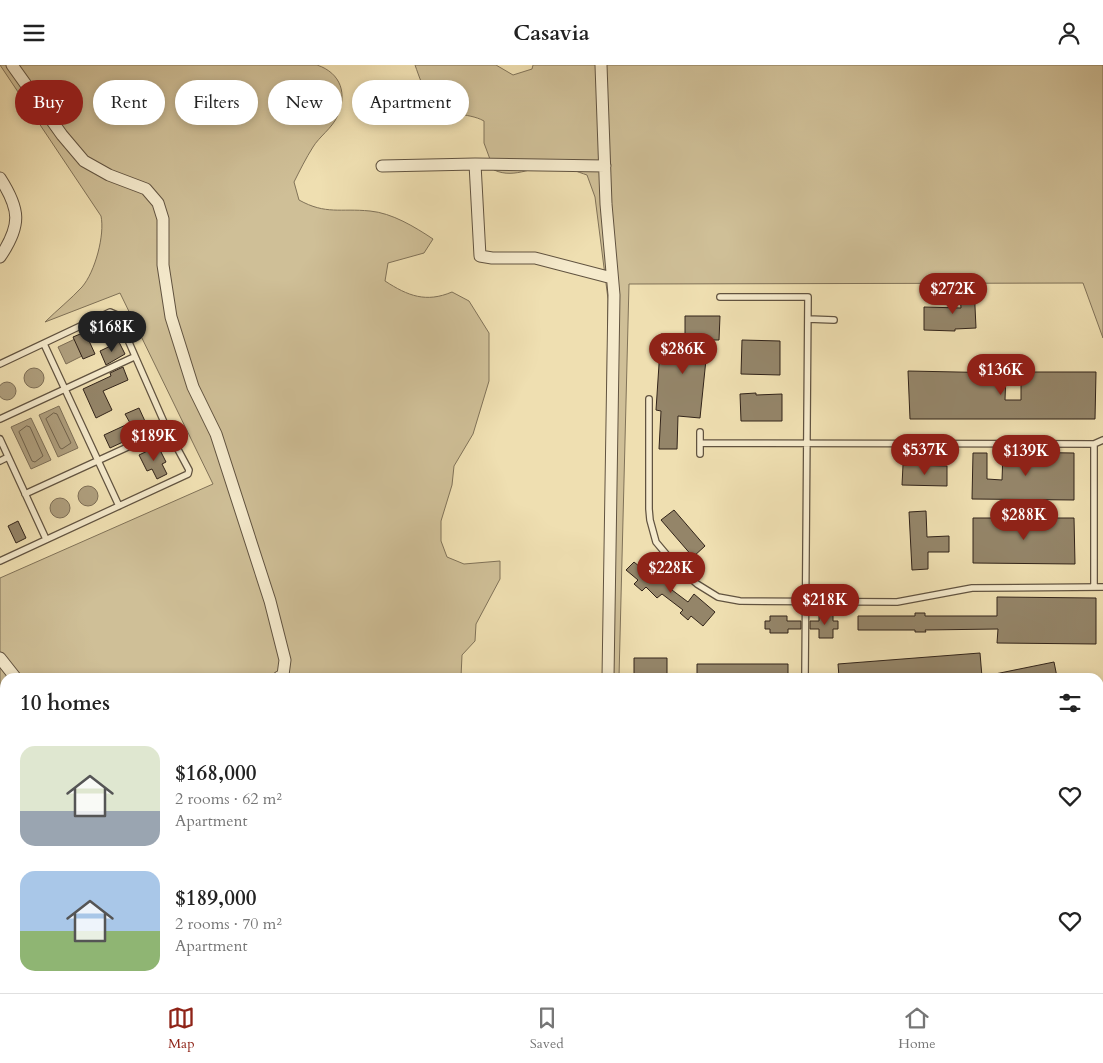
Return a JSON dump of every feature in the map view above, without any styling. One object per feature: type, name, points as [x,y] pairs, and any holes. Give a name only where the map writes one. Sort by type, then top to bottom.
[{"type":"street","points":[[12,65],[62,135],[84,161],[109,175],[146,189],[158,203],[163,219],[163,265],[171,317],[193,387],[216,434],[270,601],[285,660],[284,673]]},
{"type":"street","points":[[601,65],[604,166],[614,295],[608,673]]},
{"type":"street","points":[[382,166],[475,164],[604,166]]},
{"type":"street","points":[[475,164],[480,256],[492,258],[535,258],[612,278]]},
{"type":"street","points":[[0,179],[17,208],[15,223],[0,257]]},
{"type":"street","points":[[0,659],[12,673]]},
{"type":"lane","points":[[720,297],[808,297],[805,673]]},
{"type":"lane","points":[[0,364],[113,312],[117,315],[167,429],[188,466],[188,474],[0,561]]},
{"type":"lane","points":[[808,319],[834,319]]},
{"type":"lane","points":[[44,344],[119,506]]},
{"type":"lane","points":[[0,419],[134,357]]},
{"type":"lane","points":[[649,399],[650,520],[656,542],[664,553],[696,584],[718,597],[740,601],[905,601],[972,588],[1103,587]]},
{"type":"lane","points":[[26,494],[167,429]]},
{"type":"lane","points":[[700,432],[700,454]]},
{"type":"lane","points":[[700,443],[1094,444],[1103,440]]},
{"type":"lane","points":[[1,443],[46,539]]},
{"type":"lane","points":[[1094,444],[1094,587]]},
{"type":"lane","points":[[0,461],[8,457]]},
{"type":"shaded area","points":[[0,65],[317,65],[332,73],[337,79],[268,80],[268,125],[332,125],[313,147],[294,182],[299,200],[317,208],[378,212],[411,225],[433,239],[424,253],[388,263],[385,281],[402,291],[417,296],[434,297],[452,292],[469,301],[489,333],[489,381],[473,434],[454,466],[452,485],[441,521],[441,541],[447,557],[464,564],[500,561],[500,579],[476,624],[475,641],[462,655],[461,673],[0,673],[0,578],[213,484],[120,293],[45,322],[87,280],[98,253],[102,224],[101,216],[40,125],[83,125],[83,80],[15,80],[15,87]]},
{"type":"shaded area","points":[[415,65],[496,65],[513,75],[532,69],[533,65],[1103,65],[1103,338],[1083,283],[629,284],[619,673],[604,673],[608,299],[595,197],[587,175],[564,167],[541,167],[518,173],[502,173],[494,170],[484,143],[484,121],[469,116],[469,80],[420,80]]},
{"type":"water","points":[[75,339],[82,356],[66,364],[58,347]]},
{"type":"water","points":[[34,368],[41,371],[44,378],[41,385],[34,388],[27,385],[24,378],[27,371]]},
{"type":"water","points":[[4,383],[10,383],[15,388],[15,394],[10,399],[4,399],[-1,394],[-1,388]]},
{"type":"water","points":[[59,406],[78,448],[58,457],[39,415]]},
{"type":"water","points":[[31,418],[51,460],[31,469],[11,427]]},
{"type":"water","points":[[88,486],[95,489],[98,496],[95,503],[88,506],[81,503],[78,496],[81,489]]},
{"type":"water","points":[[60,498],[67,501],[70,508],[67,515],[60,518],[53,515],[50,508],[53,501]]},
{"type":"building","points":[[974,285],[976,328],[955,329],[955,331],[924,330],[924,307],[961,308],[960,294],[967,294],[967,286]]},
{"type":"building","points":[[685,316],[720,316],[719,340],[708,340],[700,418],[678,416],[677,449],[659,449],[661,411],[656,410],[661,334],[685,336]]},
{"type":"building","points":[[85,332],[95,354],[83,359],[73,337]]},
{"type":"building","points":[[742,340],[780,341],[780,375],[741,374]]},
{"type":"building","points":[[119,342],[125,354],[106,365],[100,351]]},
{"type":"building","points":[[123,367],[128,380],[103,391],[112,410],[96,418],[83,389],[111,376],[110,373]]},
{"type":"building","points":[[908,371],[1006,373],[1005,400],[1021,400],[1021,372],[1096,372],[1095,419],[910,419]]},
{"type":"building","points":[[756,393],[756,395],[782,394],[782,421],[741,421],[740,394]]},
{"type":"building","points":[[139,408],[149,430],[110,448],[104,435],[130,423],[125,414]]},
{"type":"building","points":[[158,446],[166,462],[162,464],[167,474],[157,479],[152,469],[147,471],[139,455]]},
{"type":"building","points":[[1003,452],[1074,453],[1074,500],[972,499],[973,453],[987,453],[987,479],[1002,480]]},
{"type":"building","points":[[903,465],[947,466],[947,486],[902,485]]},
{"type":"building","points":[[674,510],[705,546],[693,557],[661,520]]},
{"type":"building","points":[[926,511],[927,537],[949,536],[949,552],[928,552],[928,569],[912,570],[909,512]]},
{"type":"building","points":[[973,518],[1074,518],[1075,564],[973,563]]},
{"type":"building","points":[[18,521],[26,538],[16,543],[8,526]]},
{"type":"building","points":[[634,562],[646,572],[652,565],[659,572],[657,575],[668,587],[688,602],[694,594],[715,612],[703,626],[691,616],[688,620],[680,613],[683,610],[662,594],[657,598],[646,587],[642,591],[634,584],[638,580],[626,570]]},
{"type":"building","points":[[997,597],[1096,598],[1096,644],[997,643],[998,629],[925,630],[926,632],[915,632],[915,630],[858,630],[858,616],[915,616],[915,613],[925,613],[925,616],[997,616]]},
{"type":"building","points":[[819,615],[833,615],[833,621],[838,621],[838,629],[833,629],[833,638],[819,638],[819,629],[810,629],[810,621],[819,621]]},
{"type":"building","points":[[770,616],[787,616],[787,621],[801,621],[801,629],[788,629],[788,633],[770,633],[770,629],[765,629],[765,621],[770,621]]},
{"type":"building","points":[[980,653],[982,673],[839,673],[838,664]]},
{"type":"building","points":[[634,658],[667,658],[667,673],[634,673]]},
{"type":"building","points":[[1054,662],[1056,673],[1000,673]]},
{"type":"building","points":[[697,664],[788,664],[788,673],[697,673]]}]
